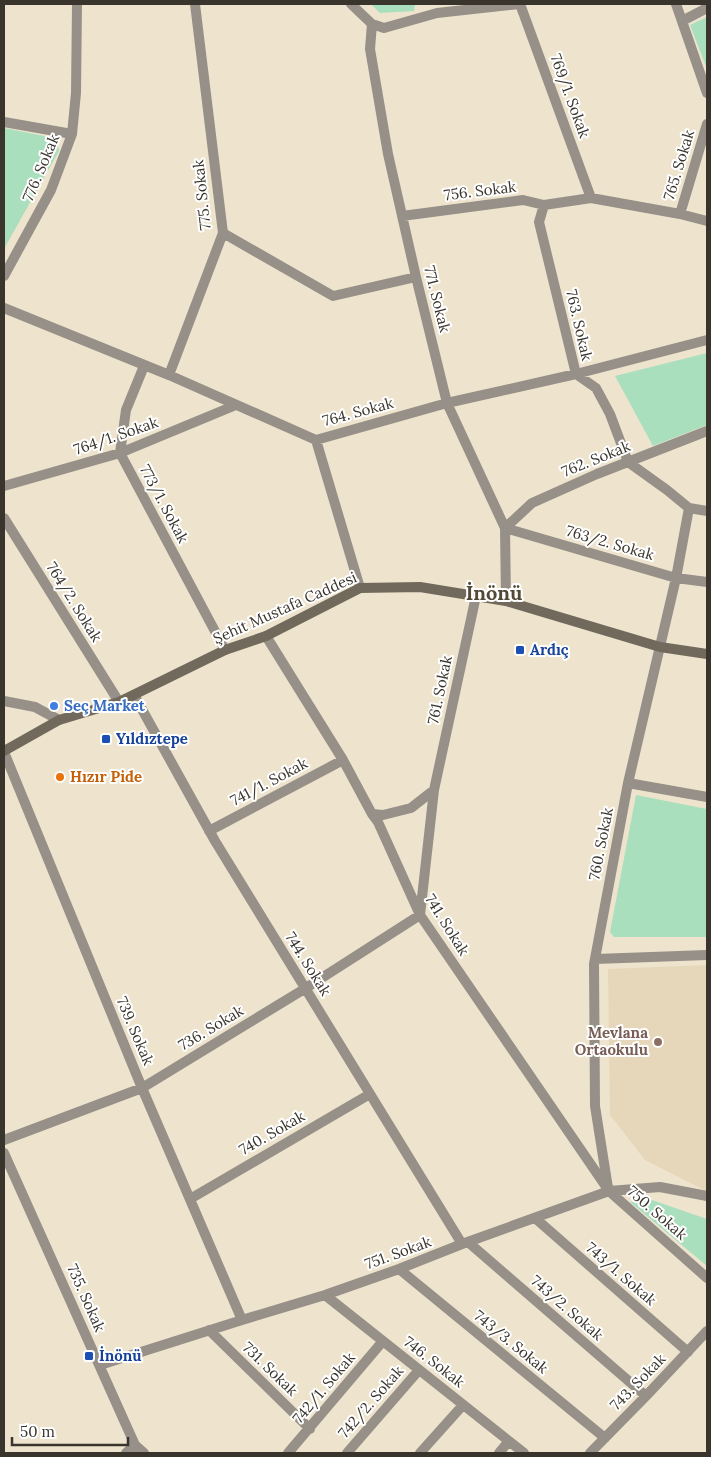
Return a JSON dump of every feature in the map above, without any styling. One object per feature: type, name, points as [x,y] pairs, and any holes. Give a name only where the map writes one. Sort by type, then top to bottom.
[{"type":"street","name":"776. Sokak","points":[[4,276],[51,190],[72,134],[76,93],[77,4]]},
{"type":"street","name":"775. Sokak","points":[[168,375],[222,233],[194,4]]},
{"type":"street","points":[[351,4],[372,24],[384,28],[435,8],[520,4]]},
{"type":"street","name":"769/1. Sokak","points":[[520,4],[591,198]]},
{"type":"street","points":[[676,4],[707,93]]},
{"type":"street","points":[[682,20],[707,8]]},
{"type":"street","name":"771. Sokak","points":[[372,24],[370,49],[388,154],[447,403],[505,528],[506,601]]},
{"type":"street","points":[[4,122],[72,134]]},
{"type":"street","name":"765. Sokak","points":[[680,214],[707,124]]},
{"type":"street","name":"756. Sokak","points":[[402,216],[523,200],[544,205],[591,198],[680,214],[707,221]]},
{"type":"street","name":"763. Sokak","points":[[544,205],[539,222],[576,374],[596,388],[610,414],[628,462]]},
{"type":"street","points":[[222,233],[333,296],[416,277]]},
{"type":"street","name":"764. Sokak","points":[[4,308],[168,375],[316,440],[447,403],[576,374],[707,340]]},
{"type":"street","points":[[120,453],[126,410],[144,366]]},
{"type":"street","name":"764/1. Sokak","points":[[4,486],[120,453],[236,405]]},
{"type":"street","name":"762. Sokak","points":[[505,528],[532,503],[707,431]]},
{"type":"street","points":[[316,440],[360,588]]},
{"type":"street","name":"773/1. Sokak","points":[[120,453],[225,650]]},
{"type":"street","points":[[628,462],[667,490],[688,508],[707,511]]},
{"type":"street","name":"760. Sokak","points":[[609,1191],[595,1106],[595,959],[628,783],[676,578],[688,508]]},
{"type":"street","name":"764/2. Sokak","points":[[4,518],[119,702]]},
{"type":"street","name":"763/2. Sokak","points":[[505,528],[676,578],[707,582]]},
{"type":"street","name":"Şehit Mustafa Caddesi","points":[[4,752],[59,720],[119,702],[225,650],[266,636],[360,588],[420,587],[506,601],[660,647],[707,654]]},
{"type":"street","name":"761. Sokak","points":[[420,915],[434,790],[476,596]]},
{"type":"street","name":"741. Sokak","points":[[266,636],[343,760],[378,822],[420,915],[609,1191]]},
{"type":"street","name":"744. Sokak","points":[[134,695],[209,831],[370,1094],[465,1243]]},
{"type":"street","points":[[4,701],[35,707],[59,720]]},
{"type":"street","name":"739. Sokak","points":[[4,752],[142,1088],[242,1320]]},
{"type":"street","name":"741/1. Sokak","points":[[209,831],[343,760]]},
{"type":"street","points":[[628,783],[707,797]]},
{"type":"street","points":[[372,814],[384,815],[411,808],[434,790]]},
{"type":"street","name":"736. Sokak","points":[[4,1140],[142,1088],[306,988],[420,915]]},
{"type":"street","points":[[595,959],[707,955]]},
{"type":"street","name":"740. Sokak","points":[[190,1199],[370,1094]]},
{"type":"street","name":"735. Sokak","points":[[4,1153],[135,1445],[144,1453]]},
{"type":"street","name":"751. Sokak","points":[[100,1366],[399,1269],[609,1191],[660,1187],[707,1196]]},
{"type":"street","name":"750. Sokak","points":[[609,1191],[707,1278]]},
{"type":"street","name":"743/1. Sokak","points":[[535,1218],[688,1352]]},
{"type":"street","name":"743/2. Sokak","points":[[465,1243],[646,1396]]},
{"type":"street","name":"743/3. Sokak","points":[[399,1269],[604,1438]]},
{"type":"street","name":"746. Sokak","points":[[325,1294],[524,1453]]},
{"type":"street","name":"731. Sokak","points":[[209,1330],[310,1429]]},
{"type":"street","name":"743. Sokak","points":[[590,1453],[707,1331]]},
{"type":"street","name":"742/1. Sokak","points":[[288,1453],[383,1341]]},
{"type":"street","name":"742/2. Sokak","points":[[347,1453],[419,1370]]},
{"type":"street","points":[[420,1453],[463,1405]]},
{"type":"street","points":[[499,1453],[509,1441]]},
{"type":"street","points":[[126,1453],[135,1445]]},
{"type":"shaded area","name":"Mevlana Ortaokulu","points":[[707,965],[707,1190],[704,1190],[645,1160],[610,1115],[608,969]]},
{"type":"green space","points":[[371,4],[415,4],[414,11],[380,13]]},
{"type":"green space","points":[[707,17],[707,69],[690,25]]},
{"type":"green space","points":[[4,128],[49,137],[57,141],[59,151],[4,249]]},
{"type":"green space","points":[[707,353],[707,425],[653,446],[615,376]]},
{"type":"green space","points":[[636,795],[707,809],[707,937],[614,937],[610,932]]},
{"type":"green space","points":[[649,1199],[707,1219],[707,1266],[630,1202]]},
{"type":"place","name":"Ardıç","points":[[520,650]]},
{"type":"place","name":"Seç Market","points":[[54,706]]},
{"type":"place","name":"Yıldıztepe","points":[[106,739]]},
{"type":"place","name":"Hızır Pide","points":[[60,777]]},
{"type":"place","name":"Mevlana Ortaokulu","points":[[658,1042]]},
{"type":"place","name":"İnönü","points":[[89,1356]]},
{"type":"district","name":"İnönü","points":[[494,593]]}]
